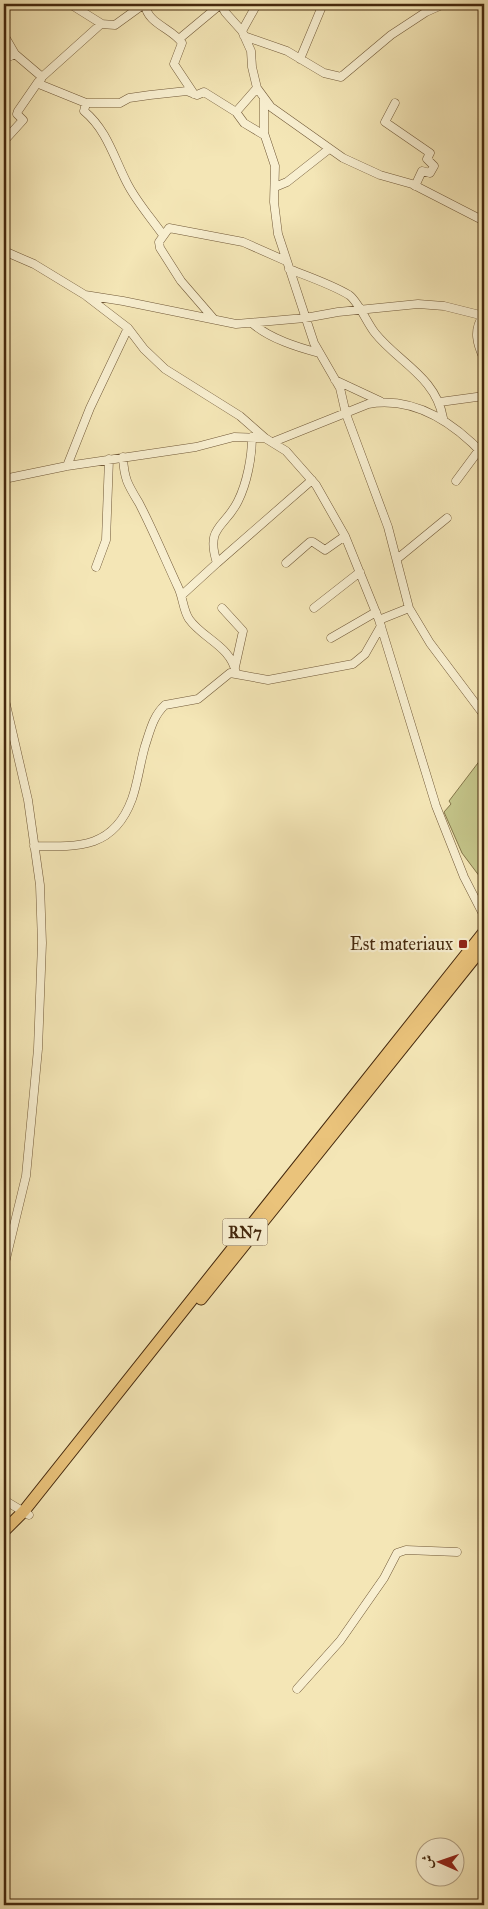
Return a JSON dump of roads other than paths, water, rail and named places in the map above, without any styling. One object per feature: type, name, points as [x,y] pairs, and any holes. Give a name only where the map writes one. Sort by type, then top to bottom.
[{"type":"highway","name":"RN7","points":[[4,1531],[26,1513],[484,932]]},
{"type":"highway","name":"RN7","points":[[4,1540],[484,946]]},
{"type":"street","points":[[70,4],[102,24],[115,25],[144,4],[149,16],[179,39],[183,46],[174,66],[194,94]]},
{"type":"street","points":[[179,39],[221,4],[243,34],[251,51],[252,67],[257,88],[264,99],[329,149],[363,168],[415,186],[484,221]]},
{"type":"street","points":[[243,34],[257,4]]},
{"type":"street","points":[[300,59],[324,4]]},
{"type":"street","points":[[243,34],[300,59],[324,73],[335,77],[344,76],[386,39],[426,12],[444,4]]},
{"type":"street","points":[[4,141],[23,120],[17,114],[18,111],[40,80],[102,24]]},
{"type":"street","points":[[5,39],[15,54],[40,80],[43,87],[86,103],[120,103],[129,98],[150,95],[204,92],[236,112],[244,123],[264,135]]},
{"type":"street","points":[[4,59],[15,54]]},
{"type":"street","points":[[236,112],[257,88]]},
{"type":"street","points":[[264,99],[264,135],[274,157],[274,211],[288,265],[305,318],[319,353],[335,380],[388,527],[409,608],[430,643],[484,714]]},
{"type":"street","points":[[86,103],[84,111],[97,122],[107,138],[128,184],[163,234]]},
{"type":"street","points":[[395,104],[385,122],[430,153],[427,159],[434,166],[430,173],[422,171],[415,186]]},
{"type":"street","points":[[275,187],[287,182],[329,149]]},
{"type":"street","points":[[213,318],[168,263],[159,245],[163,234],[169,228],[176,228],[219,239],[243,242],[347,294],[383,343],[422,378],[440,402],[442,418]]},
{"type":"street","points":[[4,251],[34,264],[85,295],[128,328],[144,349],[165,369],[240,416],[265,438],[286,451],[312,480],[337,518],[379,619],[436,806],[464,877],[484,916]]},
{"type":"street","points":[[85,295],[213,318],[227,323],[253,324],[418,304],[444,306],[483,316],[476,325],[478,346],[484,359]]},
{"type":"street","points":[[253,324],[263,332],[319,353]]},
{"type":"street","points":[[66,466],[100,385],[128,328]]},
{"type":"street","points":[[335,380],[382,402]]},
{"type":"street","points":[[440,402],[484,396]]},
{"type":"street","points":[[274,442],[368,404],[395,403],[442,418],[482,453],[456,481]]},
{"type":"street","points":[[4,479],[66,466],[196,447],[234,437],[265,438]]},
{"type":"street","points":[[217,563],[213,551],[213,538],[218,526],[237,503],[246,477],[252,437]]},
{"type":"street","points":[[123,457],[124,478],[129,490],[138,502],[182,595],[186,614],[193,624],[224,650],[235,670],[268,680],[353,664],[365,654],[379,619]]},
{"type":"street","points":[[96,567],[106,540],[109,459]]},
{"type":"street","points":[[182,595],[312,480]]},
{"type":"street","points":[[397,560],[447,518]]},
{"type":"street","points":[[286,563],[310,542],[325,550],[345,536]]},
{"type":"street","points":[[314,608],[360,572]]},
{"type":"street","points":[[34,846],[75,846],[108,836],[115,829],[132,799],[151,725],[162,708],[170,704],[193,701],[224,676],[235,670],[243,631],[222,608]]},
{"type":"street","points":[[331,638],[409,608]]},
{"type":"street","points":[[4,696],[28,800],[42,898],[38,1049],[26,1176],[4,1267]]},
{"type":"street","points":[[4,1500],[26,1513]]},
{"type":"street","points":[[297,1689],[340,1641],[384,1578],[397,1553],[406,1550],[457,1552]]},
{"type":"place","name":"Est materiaux","points":[[463,944]]}]
